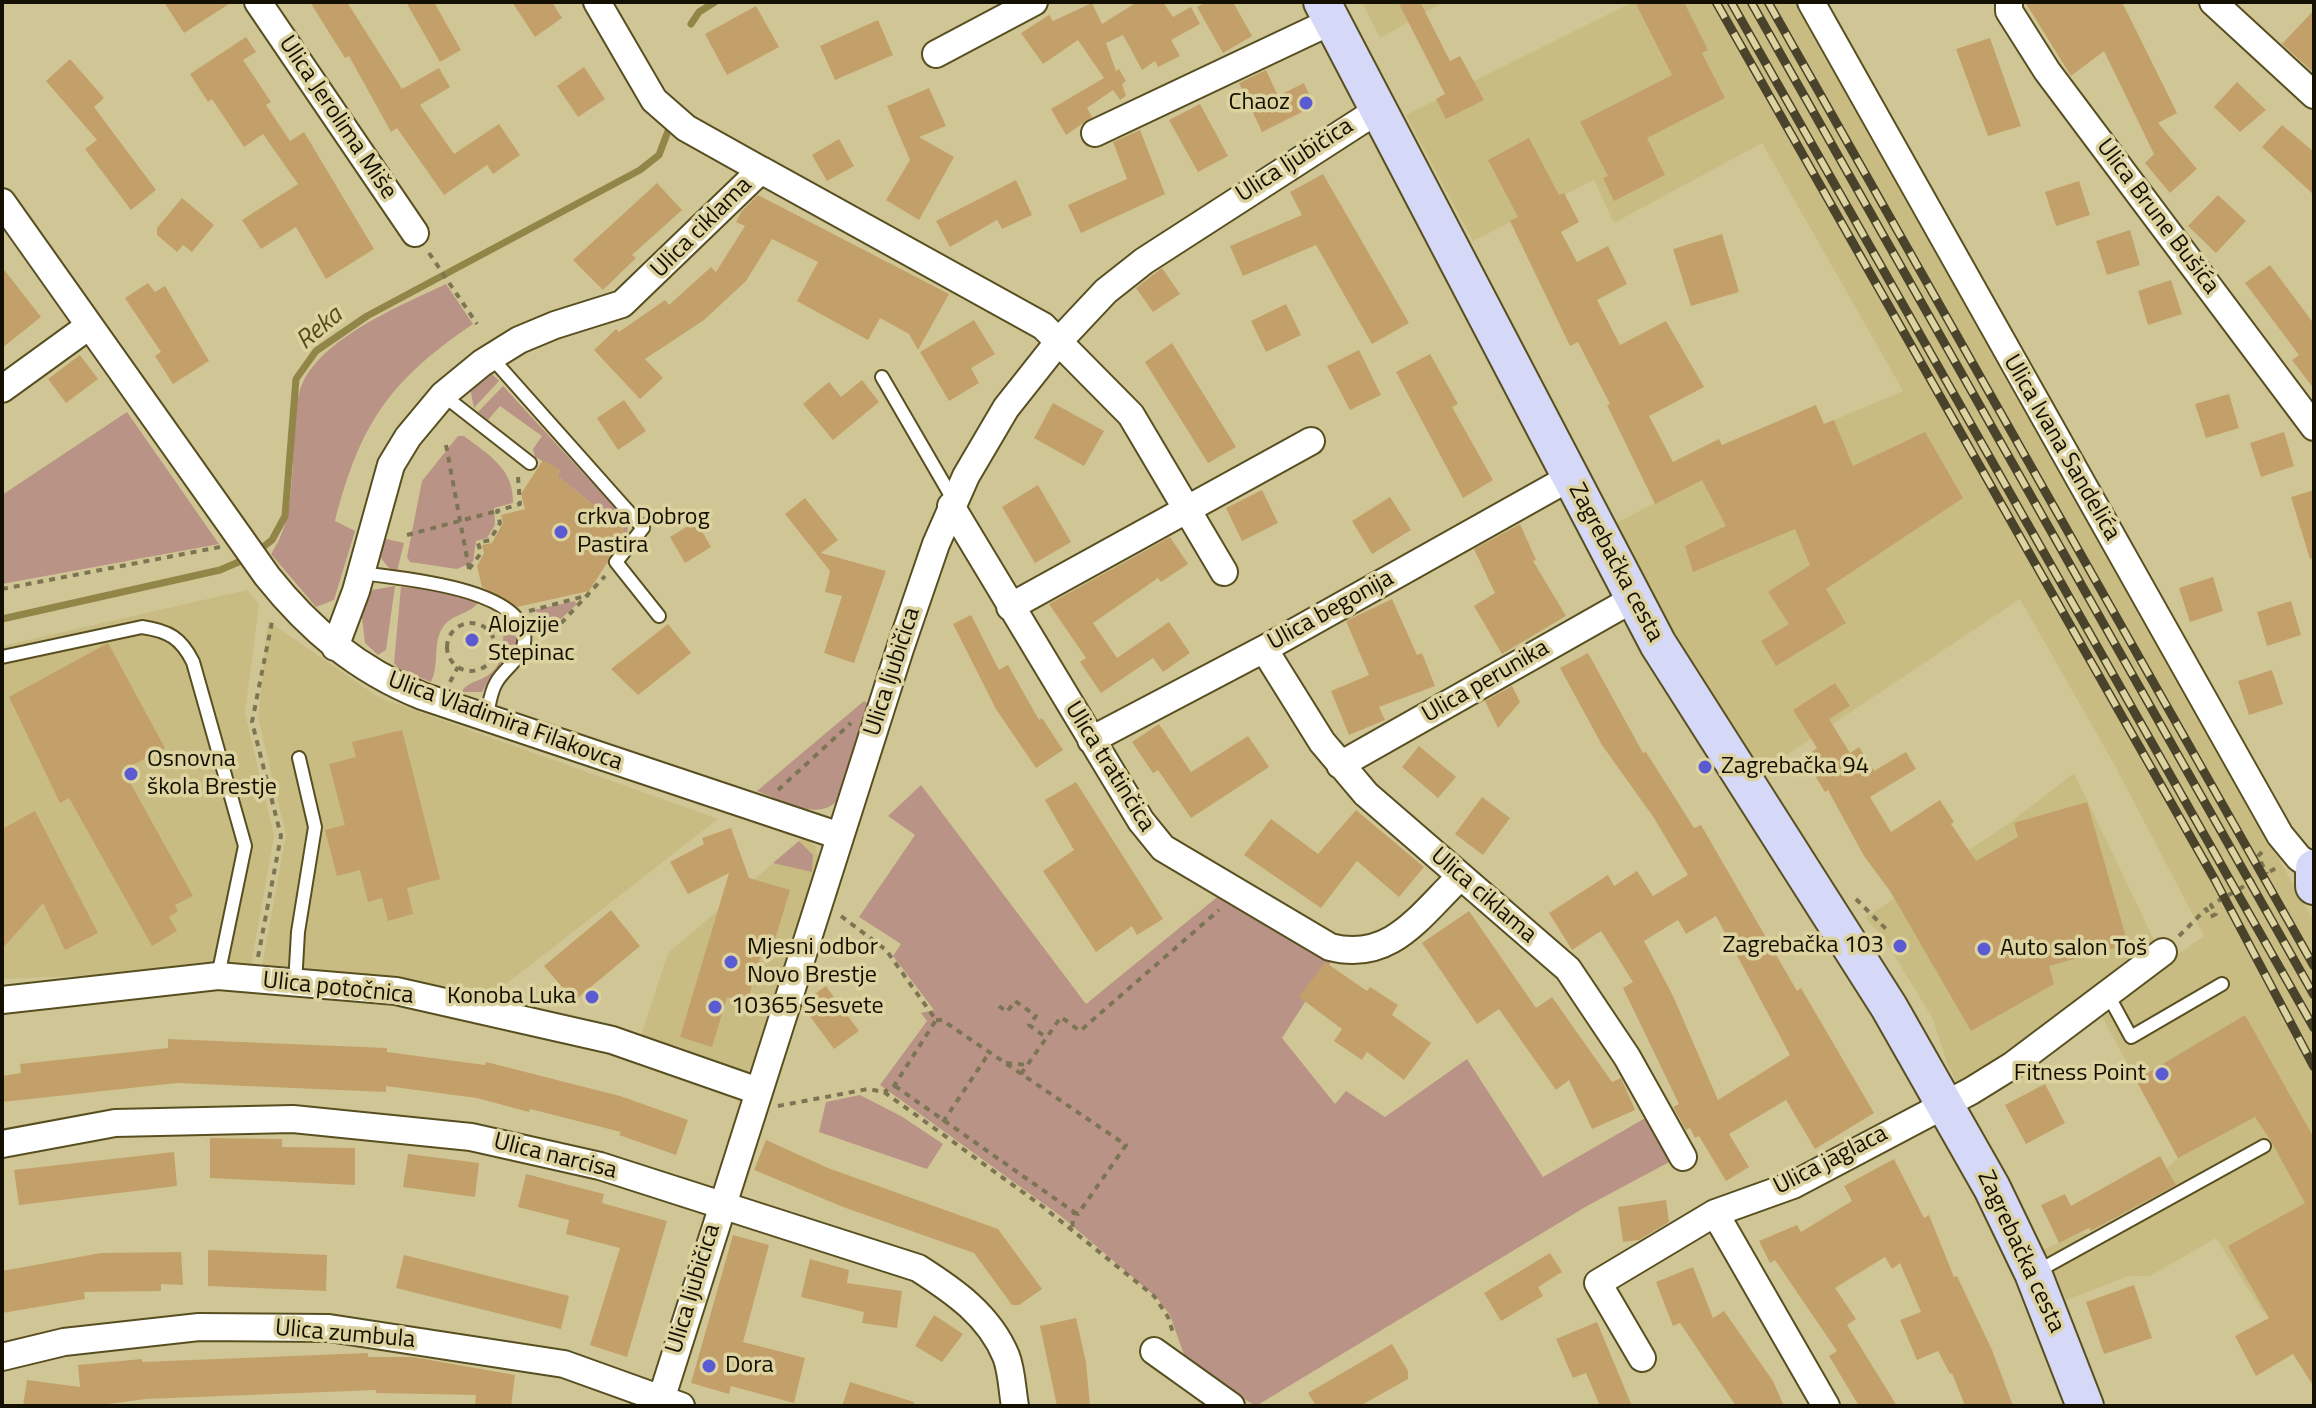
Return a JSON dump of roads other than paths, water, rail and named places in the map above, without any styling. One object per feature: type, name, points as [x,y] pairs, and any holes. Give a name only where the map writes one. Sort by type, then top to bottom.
[{"type":"main road","name":"Zagrebačka cesta","points":[[1327,11],[1633,599],[1686,689],[1889,1007],[1945,1103],[2033,1273],[2085,1406]]},
{"type":"main road","name":"Ulica Ivana Sandelića","points":[[2314,868],[2314,886]]},
{"type":"street","name":"Ulica Jerolima Miše","points":[[258,2],[415,233]]},
{"type":"street","points":[[597,2],[654,100],[686,128],[761,170]]},
{"type":"street","points":[[936,54],[1034,2]]},
{"type":"street","name":"Ulica Ivana Sandelića","points":[[1811,2],[2280,835],[2299,858],[2314,868]]},
{"type":"street","name":"Ulica Brune Bušića","points":[[2009,2],[2009,11],[2047,71],[2314,427]]},
{"type":"street","points":[[2213,2],[2314,95]]},
{"type":"street","points":[[1095,133],[1327,11]]},
{"type":"street","name":"Ulica ljubičica","points":[[667,1403],[720,1205],[914,607],[953,503],[1006,408],[1059,341],[1106,291],[1144,261],[1378,110]]},
{"type":"street","name":"Ulica ciklama","points":[[335,647],[361,573],[391,465],[408,437],[443,395],[491,357],[539,331],[622,304],[761,170],[1033,320],[1059,341],[1131,415],[1189,508],[1224,572]]},
{"type":"street","name":"Ulica Vladimira Filakovca","points":[[2,202],[236,543],[300,616],[335,647],[394,685],[486,719],[840,836]]},
{"type":"street","points":[[2,389],[89,326]]},
{"type":"street","points":[[1010,607],[1311,441]]},
{"type":"street","name":"Ulica begonija","points":[[1091,740],[1264,649],[1569,478]]},
{"type":"street","name":"Ulica tratinčica","points":[[953,503],[1010,607],[1151,836],[1163,848],[1330,947],[1362,951],[1389,943],[1460,877]]},
{"type":"street","name":"Ulica perunika","points":[[1340,765],[1633,599]]},
{"type":"street","name":"Ulica ciklama","points":[[1264,649],[1340,765],[1366,794],[1568,969],[1627,1057],[1683,1157]]},
{"type":"street","points":[[1945,1103],[2013,1065],[2163,952]]},
{"type":"street","name":"Ulica potočnica","points":[[2,1000],[218,976],[396,991],[612,1040],[756,1096]]},
{"type":"street","name":"Ulica jaglaca","points":[[1642,1358],[1598,1283],[1715,1213],[1793,1185],[1945,1103]]},
{"type":"street","name":"Ulica narcisa","points":[[2,1144],[115,1123],[293,1119],[471,1137],[600,1166],[918,1268],[961,1296],[985,1321],[1007,1357],[1015,1406]]},
{"type":"street","points":[[1715,1213],[1826,1406]]},
{"type":"street","name":"Ulica zumbula","points":[[2,1357],[64,1342],[199,1327],[329,1328],[564,1364],[667,1403]]},
{"type":"street","points":[[1154,1351],[1231,1406]]},
{"type":"lane","points":[[491,357],[643,528],[616,562],[659,616]]},
{"type":"lane","points":[[882,377],[953,503]]},
{"type":"lane","points":[[443,395],[530,463]]},
{"type":"lane","points":[[361,573],[474,592],[515,617],[524,631],[522,651],[496,682],[486,719]]},
{"type":"lane","points":[[2,657],[142,627],[164,631],[183,643],[193,662],[245,846],[218,976]]},
{"type":"lane","points":[[295,984],[298,932],[315,827],[299,758]]},
{"type":"lane","points":[[2107,993],[2131,1037],[2222,984]]},
{"type":"lane","points":[[2033,1273],[2264,1146]]},
{"type":"waterway","name":"Reka","points":[[691,24],[699,12],[715,2]]},
{"type":"waterway","name":"Reka","points":[[258,551],[272,540],[285,516],[296,379],[316,351],[367,316],[640,170],[659,155],[668,131]]},
{"type":"waterway","name":"Reka","points":[[2,619],[220,570],[248,558]]},
{"type":"railway","points":[[1716,2],[2215,880],[2314,1067]]},
{"type":"railway","points":[[1731,2],[2314,1028]]},
{"type":"railway","points":[[1751,2],[2314,995]]},
{"type":"railway","points":[[1768,2],[2314,966]]},
{"type":"place","name":"Chaoz","points":[[1306,103]]},
{"type":"place","name":"crkva Dobrog Pastira","points":[[561,532]]},
{"type":"place","name":"Alojzije Stepinac","points":[[472,640]]},
{"type":"place","name":"Zagrebačka 94","points":[[1705,767]]},
{"type":"place","name":"Osnovna škola Brestje","points":[[131,774]]},
{"type":"place","name":"Zagrebačka 103","points":[[1900,946]]},
{"type":"place","name":"Auto salon Toš","points":[[1984,949]]},
{"type":"place","name":"Mjesni odbor Novo Brestje","points":[[731,962]]},
{"type":"place","name":"Konoba Luka","points":[[592,997]]},
{"type":"place","name":"10365 Sesvete","points":[[715,1007]]},
{"type":"place","name":"Fitness Point","points":[[2162,1074]]},
{"type":"place","name":"Dora","points":[[709,1366]]}]
